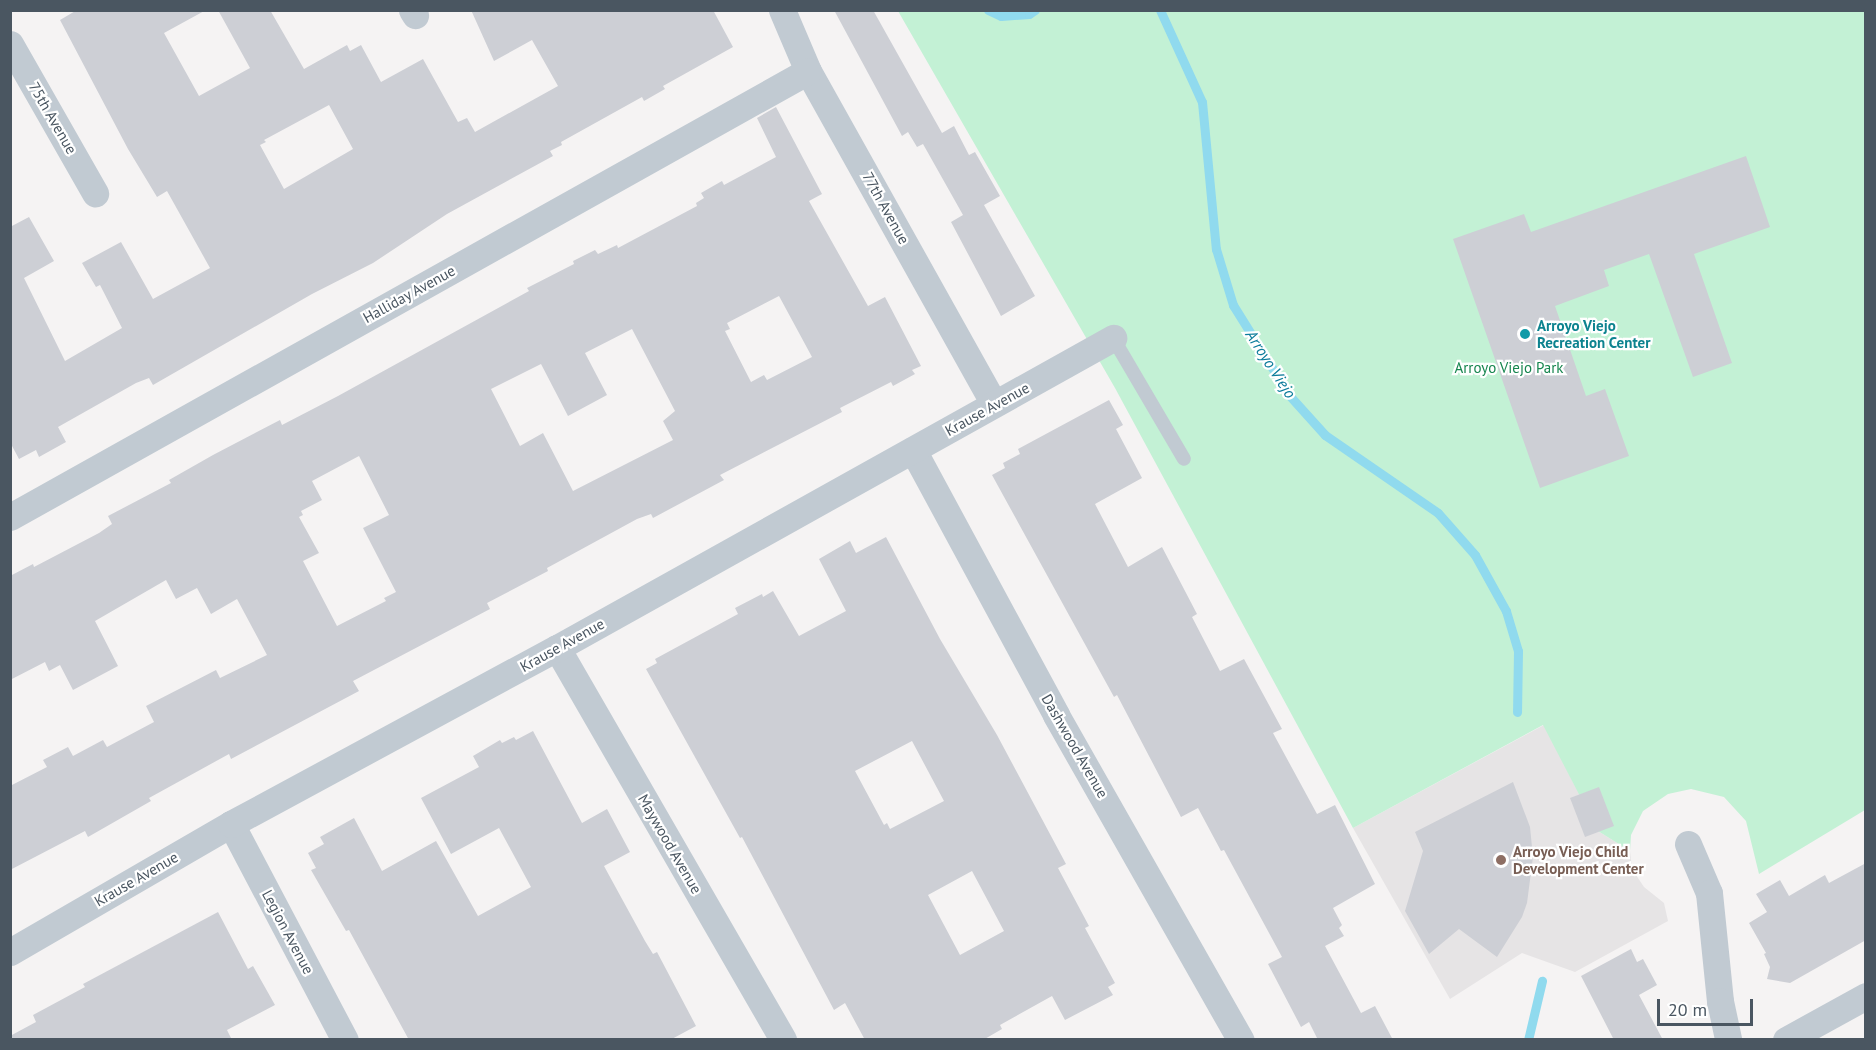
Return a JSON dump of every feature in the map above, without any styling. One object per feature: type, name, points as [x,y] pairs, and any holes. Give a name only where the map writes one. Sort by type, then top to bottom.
[{"type":"street","name":"77th Avenue","points":[[782,10],[808,71],[994,404]]},
{"type":"street","name":"75th Avenue","points":[[10,44],[95,193]]},
{"type":"street","name":"Halliday Avenue","points":[[10,517],[808,71]]},
{"type":"street","name":"Krause Avenue","points":[[10,952],[231,824],[557,648],[1113,338]]},
{"type":"street","name":"Dashwood Avenue","points":[[913,450],[1056,715],[1241,1040]]},
{"type":"street","name":"Maywood Avenue","points":[[557,648],[783,1040]]},
{"type":"street","name":"Legion Avenue","points":[[231,824],[345,1040]]},
{"type":"street","points":[[1688,844],[1709,893],[1719,1001],[1728,1040]]},
{"type":"street","points":[[1786,1040],[1866,996]]},
{"type":"lane","points":[[1113,338],[1184,459]]},
{"type":"shaded area","name":"Arroyo Viejo Child Development Center","points":[[1544,725],[1598,831],[1630,851],[1632,869],[1644,887],[1664,903],[1668,921],[1575,972],[1522,953],[1450,999],[1353,828]]},
{"type":"green space","name":"Arroyo Viejo Park","points":[[898,11],[1865,11],[1865,810],[1759,874],[1746,821],[1724,797],[1691,789],[1668,794],[1643,811],[1631,835],[1630,851],[1598,831],[1543,725],[1353,828],[1115,388]]},
{"type":"building","points":[[77,10],[206,10],[164,33],[199,96],[250,68],[218,10],[270,10],[304,69],[347,45],[350,51],[361,45],[381,82],[423,59],[458,122],[467,118],[475,132],[558,86],[532,40],[494,61],[471,10],[713,10],[733,47],[663,86],[665,89],[644,101],[642,97],[561,142],[562,145],[550,151],[553,156],[447,214],[373,263],[312,294],[153,385],[149,378],[136,383],[58,427],[66,442],[39,457],[36,450],[19,459],[11,444],[10,227],[29,217],[54,261],[24,278],[65,361],[122,328],[100,285],[96,287],[82,263],[121,242],[153,299],[210,268],[167,191],[157,197],[128,149],[60,20]],"holes":[[[329,105],[353,149],[284,189],[260,145],[266,142],[264,140]]]},
{"type":"building","points":[[834,10],[873,10],[942,133],[954,126],[969,155],[975,152],[1000,196],[984,205],[1035,296],[1001,316],[951,222],[963,215],[923,144],[917,147],[908,132],[902,136]]},
{"type":"building","points":[[776,107],[822,194],[809,201],[868,306],[885,297],[921,366],[912,370],[915,374],[893,386],[891,382],[840,408],[842,412],[720,475],[724,480],[653,518],[651,514],[637,519],[547,568],[548,571],[487,603],[490,609],[353,681],[359,691],[231,759],[229,754],[149,798],[151,801],[88,837],[85,831],[10,870],[10,786],[47,767],[43,760],[68,747],[73,756],[103,740],[107,747],[154,722],[146,706],[216,670],[220,678],[267,655],[237,599],[211,614],[197,588],[176,599],[166,580],[95,621],[118,666],[73,690],[60,665],[49,671],[45,662],[10,680],[10,576],[33,564],[34,567],[99,533],[112,524],[108,516],[171,483],[169,480],[213,455],[280,420],[282,425],[338,396],[529,291],[527,288],[574,264],[573,261],[595,250],[598,254],[617,245],[618,248],[697,206],[696,203],[704,198],[701,193],[722,181],[724,185],[776,157],[757,118]],"holes":[[[779,296],[812,357],[767,380],[764,375],[751,382],[725,331],[730,329],[727,323]],[[632,329],[675,411],[663,421],[673,440],[573,491],[543,433],[520,446],[491,389],[541,364],[568,416],[607,395],[585,353]],[[359,456],[389,515],[363,528],[396,592],[384,598],[386,601],[337,626],[303,561],[319,553],[299,517],[303,515],[301,511],[322,500],[312,481]]]},
{"type":"building","name":"Arroyo Viejo Recreation Center","points":[[1746,156],[1770,227],[1694,254],[1732,363],[1693,377],[1649,254],[1604,270],[1609,286],[1555,306],[1586,396],[1605,389],[1629,456],[1540,488],[1453,239],[1524,214],[1531,232]]},
{"type":"building","points":[[1109,400],[1123,425],[1116,429],[1142,478],[1095,504],[1128,567],[1162,547],[1197,614],[1192,617],[1220,671],[1244,659],[1282,729],[1273,733],[1317,814],[1335,805],[1375,884],[1333,908],[1342,925],[1339,928],[1344,936],[1325,946],[1361,1013],[1375,1006],[1393,1040],[1313,1040],[1317,1038],[1309,1022],[1301,1027],[1268,964],[1282,957],[1224,850],[1221,851],[1198,808],[1181,817],[1117,695],[1114,697],[992,475],[1005,468],[1003,463],[1020,454],[1018,449]]},
{"type":"building","points":[[886,537],[940,639],[997,735],[1066,864],[1058,868],[1089,926],[1085,928],[1115,983],[1108,987],[1113,995],[1065,1020],[1052,996],[1000,1025],[1002,1029],[983,1040],[865,1040],[845,1003],[834,1010],[742,837],[740,838],[646,669],[657,663],[655,659],[738,614],[735,608],[762,594],[763,597],[773,591],[799,636],[846,611],[819,559],[850,541],[856,553]],"holes":[[[912,741],[944,801],[890,829],[887,823],[884,825],[855,771]],[[972,871],[1004,931],[960,955],[928,895]]]},
{"type":"building","points":[[533,731],[582,823],[607,809],[630,852],[604,866],[653,954],[657,952],[696,1026],[670,1040],[409,1040],[349,930],[346,931],[311,870],[316,868],[308,853],[324,844],[320,837],[354,818],[382,871],[436,841],[478,916],[531,887],[499,828],[451,854],[421,798],[479,767],[473,756],[500,740],[502,743],[514,737],[516,740]]},
{"type":"building","points":[[1513,782],[1530,827],[1533,857],[1527,903],[1522,917],[1497,957],[1459,929],[1429,954],[1405,911],[1423,851],[1415,832]]},
{"type":"building","points":[[1599,787],[1614,826],[1585,837],[1570,798]]},
{"type":"building","points":[[1866,863],[1866,940],[1790,983],[1767,979],[1770,967],[1764,954],[1766,953],[1749,923],[1767,912],[1756,894],[1780,880],[1789,896],[1825,875],[1829,883]]},
{"type":"building","points":[[218,912],[248,969],[253,966],[275,1005],[227,1030],[232,1040],[10,1040],[10,1036],[36,1022],[33,1015],[85,987],[83,984]]},
{"type":"building","points":[[1631,949],[1637,962],[1643,959],[1657,985],[1639,995],[1663,1040],[1614,1040],[1581,976]]},
{"type":"waterway","name":"Arroyo Viejo","points":[[988,10],[1001,16],[1029,14],[1035,10]]},
{"type":"waterway","name":"Arroyo Viejo","points":[[1160,10],[1202,102],[1216,249],[1233,305],[1289,395],[1325,435],[1438,513],[1475,555],[1506,611],[1518,651],[1517,712]]},
{"type":"waterway","name":"Arroyo Viejo","points":[[1528,1040],[1542,981]]},
{"type":"place","name":"Arroyo Viejo Recreation Center","points":[[1525,334]]},
{"type":"place","name":"Arroyo Viejo Child Development Center","points":[[1501,860]]}]
